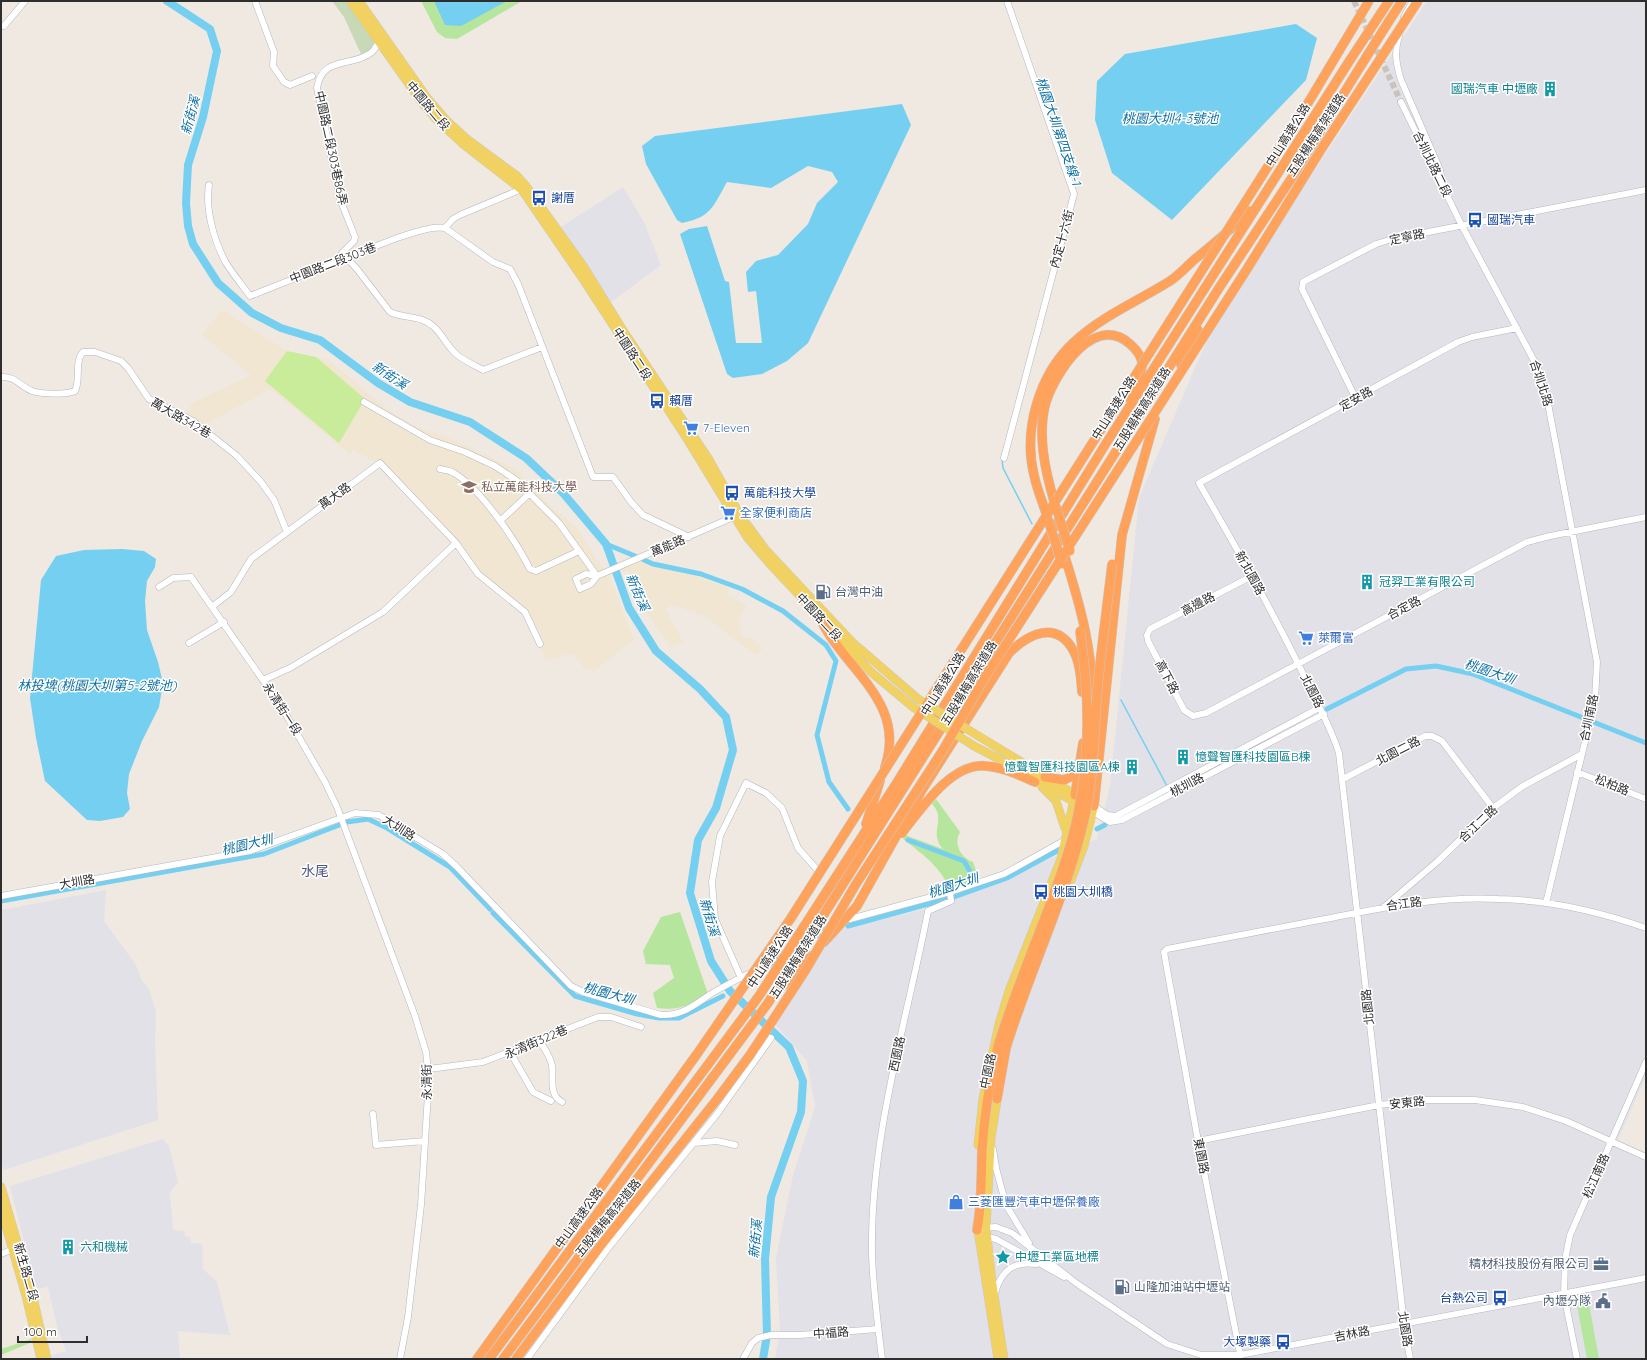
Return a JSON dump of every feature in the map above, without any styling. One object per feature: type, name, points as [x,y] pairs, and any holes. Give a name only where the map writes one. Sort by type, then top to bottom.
[{"type":"highway","name":"五股楊梅高架道路","points":[[477,1359],[697,1054],[791,918],[1305,108],[1370,1]]},
{"type":"highway","name":"中山高速公路","points":[[489,1359],[759,996],[861,838],[1105,445],[1389,1]]},
{"type":"highway","name":"中山高速公路","points":[[503,1359],[768,1003],[1219,288],[1291,179],[1402,1]]},
{"type":"highway","name":"五股楊梅高架道路","points":[[516,1359],[598,1249],[670,1160],[750,1056],[805,971],[856,884],[943,750],[985,677],[1247,269],[1322,148],[1418,1]]},
{"type":"highway","points":[[1102,722],[1100,692],[1092,636],[1041,478],[1038,445],[1041,410],[1047,388],[1073,343],[1109,317],[1171,280],[1233,228],[1262,198]]},
{"type":"highway","points":[[982,1232],[982,1151],[990,1081],[1070,870],[1085,816],[1094,746],[1097,692],[1112,564],[1121,513],[1131,480],[1155,419],[1219,288]]},
{"type":"highway","points":[[1084,804],[1092,731],[1092,671],[1081,610],[1049,505],[1042,438],[1046,403],[1063,368],[1073,354],[1089,341],[1105,334],[1122,337],[1140,355],[1142,366],[1138,381],[1105,445]]},
{"type":"highway","points":[[1094,809],[1099,777],[1102,722],[1122,535],[1155,419]]},
{"type":"highway","points":[[997,1099],[1002,1047],[1009,1010],[1062,871],[1078,815],[1087,755],[1089,728],[1085,666],[1066,558]]},
{"type":"highway","points":[[822,620],[827,631],[872,687],[886,717],[890,751],[861,838]]},
{"type":"highway","points":[[768,1003],[857,906],[922,790],[1009,653],[1029,636],[1047,632],[1055,634],[1068,643],[1074,651],[1079,669],[1084,720]]},
{"type":"highway","points":[[1074,798],[1082,754],[1084,720],[1092,671]]},
{"type":"highway","points":[[1046,777],[1058,780],[1068,779],[1078,768],[1082,754]]},
{"type":"highway","points":[[888,851],[924,805],[945,783],[961,772],[984,766],[1008,771],[1035,782]]},
{"type":"main road","name":"中園路二段","points":[[350,1],[446,120],[495,165],[517,176],[524,188],[584,267],[638,353],[708,458],[747,537],[770,564],[871,672],[913,707],[974,746],[1025,772]]},
{"type":"main road","name":"中園路二段","points":[[359,1],[382,40]]},
{"type":"main road","name":"中園路二段","points":[[737,516],[765,549],[853,643],[918,699],[1046,777]]},
{"type":"main road","points":[[1025,772],[1094,809]]},
{"type":"main road","points":[[1025,772],[1056,801],[1063,817],[1065,836]]},
{"type":"main road","points":[[1046,777],[1074,798]]},
{"type":"main road","name":"中園路","points":[[998,1359],[982,1232],[979,1132],[982,1099],[994,1045],[1009,991],[1061,860],[1074,798]]},
{"type":"main road","points":[[1065,895],[1084,804]]},
{"type":"main road","name":"中園路","points":[[1004,1359],[982,1232],[991,1138],[997,1099],[1015,1030],[1028,990],[1084,846],[1094,809]]},
{"type":"main road","name":"新生路二段","points":[[1,1187],[41,1359]]},
{"type":"main road","name":"新生路二段","points":[[1,1209],[32,1294],[47,1359]]},
{"type":"street","points":[[4,26],[26,1]]},
{"type":"street","points":[[255,1],[274,52],[273,66],[284,82],[290,86],[312,76]]},
{"type":"street","name":"內定十六街","points":[[1004,458],[1074,194],[1007,1]]},
{"type":"street","points":[[1412,1],[1407,10],[1395,47],[1396,64],[1400,80],[1440,170],[1445,191]]},
{"type":"street","name":"中園路二段303巷86弄","points":[[347,258],[342,253],[354,241],[355,237],[340,198],[317,88],[319,78],[325,69],[368,54],[382,40]]},
{"type":"street","name":"合圳北路二段","points":[[1401,102],[1462,226]]},
{"type":"street","points":[[1425,152],[1427,149],[1426,137]]},
{"type":"street","name":"中園路二段303巷","points":[[209,185],[207,197],[216,240],[226,263],[250,296],[420,231],[439,226],[445,228]]},
{"type":"street","points":[[524,188],[460,215],[453,219],[445,228],[490,260],[510,269],[516,279],[593,477],[613,477],[643,516],[689,537]]},
{"type":"street","name":"定寧路","points":[[1356,399],[1302,288],[1303,282],[1381,242],[1392,238],[1462,226],[1646,190]]},
{"type":"street","name":"合圳北路","points":[[1462,226],[1538,368],[1548,398],[1572,532]]},
{"type":"street","points":[[347,258],[390,312],[398,316],[417,318],[426,321],[434,326],[456,354],[483,370],[542,347]]},
{"type":"street","name":"定安路","points":[[1199,483],[1356,399],[1458,342],[1472,337],[1517,328]]},
{"type":"street","name":"萬大路342巷","points":[[1,377],[14,379],[32,391],[69,393],[75,391],[78,385],[80,356],[83,352],[95,352],[121,362],[128,368],[149,399],[193,421],[237,456],[261,482],[274,500],[287,532]]},
{"type":"street","points":[[364,402],[430,440],[465,452],[495,466],[516,480],[559,523],[579,551],[536,571],[530,569],[514,538],[468,484],[453,472],[440,469]]},
{"type":"street","name":"萬大路","points":[[213,606],[231,592],[251,558],[380,463],[456,543],[478,574],[525,612],[540,644]]},
{"type":"street","name":"新北園路","points":[[1199,483],[1252,576],[1298,664]]},
{"type":"street","points":[[500,521],[530,493]]},
{"type":"street","name":"萬能路","points":[[579,551],[600,575],[737,516]]},
{"type":"street","name":"合定路","points":[[1193,716],[1206,713],[1528,542],[1646,517]]},
{"type":"street","name":"合圳南路","points":[[1546,903],[1595,700],[1597,662],[1572,532]]},
{"type":"street","points":[[263,680],[290,668],[383,612],[456,543]]},
{"type":"street","name":"高邊路","points":[[1147,635],[1150,629],[1252,576]]},
{"type":"street","name":"永清街一段","points":[[159,587],[173,578],[191,577],[196,586],[213,606],[281,706],[305,745],[325,782],[341,818]]},
{"type":"street","points":[[189,643],[224,622]]},
{"type":"street","name":"高下路","points":[[1147,635],[1148,641],[1184,710],[1193,716]]},
{"type":"street","name":"北園路","points":[[1298,664],[1319,708],[1324,714],[1339,753],[1404,1324],[1410,1359]]},
{"type":"street","name":"桃圳路","points":[[1094,809],[1107,815],[1116,816],[1319,708]]},
{"type":"street","name":"桃圳路","points":[[1094,809],[1110,822],[1122,820],[1324,714]]},
{"type":"street","name":"北園二路","points":[[1343,779],[1425,736],[1432,736],[1442,741],[1493,808]]},
{"type":"street","name":"合江二路","points":[[1384,907],[1438,861],[1493,808],[1523,786],[1582,754]]},
{"type":"street","name":"松柏路","points":[[1577,772],[1646,799]]},
{"type":"street","points":[[769,964],[739,979],[715,919],[712,882],[720,836],[746,783],[766,793],[782,808],[798,848],[820,873]]},
{"type":"street","name":"大圳路","points":[[1,896],[250,851],[355,813],[379,815],[442,854],[491,901],[564,980],[583,992],[661,1015],[672,1015],[690,1009],[714,992],[739,979]]},
{"type":"street","name":"永清街","points":[[341,818],[388,947],[410,1000],[426,1052],[428,1069],[422,1205],[408,1317],[400,1359]]},
{"type":"street","points":[[850,919],[950,892],[1004,874],[1065,836]]},
{"type":"street","name":"西園路","points":[[882,1359],[872,1254],[875,1188],[885,1111],[928,911],[951,901],[950,892]]},
{"type":"street","name":"合江路","points":[[1164,952],[1167,949],[1384,907],[1430,900],[1498,898],[1546,903],[1584,909],[1646,928]]},
{"type":"street","name":"東園路","points":[[1164,952],[1198,1141],[1241,1357]]},
{"type":"street","name":"永清街322巷","points":[[428,1069],[476,1064],[510,1052],[598,1016],[612,1017],[641,1027]]},
{"type":"street","points":[[526,1359],[609,1247],[694,1143],[770,1038]]},
{"type":"street","points":[[538,1040],[550,1059],[552,1066],[552,1085],[555,1096],[562,1102]]},
{"type":"street","points":[[510,1052],[533,1092],[551,1101]]},
{"type":"street","name":"松江南路","points":[[1577,1359],[1564,1295],[1565,1260],[1570,1235],[1646,1062]]},
{"type":"street","name":"安東路","points":[[1198,1141],[1379,1105],[1426,1100],[1475,1100],[1517,1106],[1566,1121],[1611,1143],[1646,1157]]},
{"type":"street","points":[[373,1114],[376,1145],[425,1141]]},
{"type":"street","points":[[991,1138],[996,1168],[1006,1205],[1032,1248]]},
{"type":"street","points":[[694,1143],[718,1141],[735,1145]]},
{"type":"street","name":"吉林路","points":[[982,1232],[1004,1229],[1012,1233],[1076,1283],[1167,1344],[1201,1355],[1241,1357],[1646,1278]]},
{"type":"street","name":"吉林路","points":[[982,1232],[1076,1283]]},
{"type":"street","points":[[1,1249],[14,1247]]},
{"type":"street","points":[[1,1254],[14,1247]]},
{"type":"street","points":[[994,1296],[999,1279],[1014,1265],[1025,1262],[1039,1264]]},
{"type":"street","name":"中福路","points":[[743,1359],[752,1343],[758,1338],[878,1329]]},
{"type":"shaded area","points":[[1427,1],[1646,1],[1646,1076],[1617,1142],[1646,1155],[1646,1359],[775,1359],[780,1332],[776,1258],[793,1175],[815,1107],[807,1061],[774,1023],[834,931],[934,907],[1097,839],[1110,786],[1139,498],[1216,319]]},
{"type":"shaded area","points":[[623,187],[644,222],[661,265],[611,302],[561,227]]},
{"type":"shaded area","name":"私立萬能科技大學","points":[[222,310],[287,351],[329,360],[388,410],[415,426],[454,440],[516,469],[550,505],[577,528],[603,569],[633,555],[729,588],[728,595],[746,605],[739,620],[742,637],[750,638],[763,648],[756,655],[703,615],[673,605],[665,608],[683,642],[671,647],[639,603],[628,571],[609,575],[634,640],[594,671],[585,669],[573,653],[546,660],[525,608],[480,575],[386,467],[353,450],[350,454],[270,389],[204,425],[185,414],[193,403],[251,375],[202,335]]},
{"type":"shaded area","points":[[106,890],[104,921],[136,965],[142,981],[148,987],[156,1011],[155,1043],[158,1120],[4,1170],[1,1162],[1,910]]},
{"type":"shaded area","points":[[163,1139],[169,1146],[178,1182],[170,1193],[173,1230],[184,1231],[185,1236],[190,1237],[191,1243],[202,1244],[203,1269],[217,1282],[230,1335],[178,1331],[180,1359],[52,1359],[51,1355],[66,1351],[58,1330],[48,1287],[36,1289],[10,1186]]},
{"type":"green space","points":[[332,1],[347,1],[376,42],[371,50],[361,54],[344,17]]},
{"type":"green space","points":[[421,1],[522,1],[457,39],[445,38],[437,32]]},
{"type":"green space","points":[[287,351],[316,357],[365,399],[339,443],[265,381]]},
{"type":"green space","points":[[936,799],[960,832],[957,841],[959,850],[965,857],[973,862],[979,879],[949,888],[941,873],[923,855],[903,839],[905,835],[943,849],[937,836],[938,814],[932,804]]},
{"type":"green space","points":[[680,912],[708,994],[678,1008],[657,1008],[653,993],[674,978],[670,965],[646,964],[643,951],[661,917]]},
{"type":"green space","points":[[1588,1298],[1599,1359],[1587,1359],[1576,1300]]},
{"type":"green space","points":[[31,1339],[32,1342],[1,1355],[1,1349]]},
{"type":"water","points":[[434,1],[507,1],[461,26],[445,25]]},
{"type":"water","name":"桃園大圳4-3號池","points":[[1296,24],[1317,38],[1306,80],[1172,220],[1112,173],[1095,120],[1097,81],[1125,54]]},
{"type":"water","points":[[902,104],[911,125],[808,343],[787,361],[762,374],[733,378],[727,374],[680,234],[689,229],[707,226],[725,281],[729,282],[736,343],[762,343],[756,291],[748,292],[746,272],[756,261],[778,255],[808,224],[817,203],[838,182],[832,172],[808,166],[771,188],[727,182],[715,204],[706,214],[682,223],[677,220],[646,164],[642,146],[655,136]]},
{"type":"water","name":"林投埤(桃園大圳第5-2號池)","points":[[122,549],[144,551],[156,559],[155,567],[147,581],[145,601],[147,630],[158,662],[163,683],[159,707],[142,741],[129,774],[127,793],[130,809],[123,817],[100,821],[87,820],[45,781],[36,738],[30,698],[41,580],[56,556],[84,550]]},
{"type":"waterway","name":"新街溪","points":[[167,1],[210,29],[217,51],[203,117],[188,165],[186,203],[188,226],[193,244],[218,283],[252,313],[281,328],[320,340],[378,383],[410,402],[470,422],[526,458],[563,493],[606,544],[629,608],[656,651],[700,689],[726,717],[733,750],[716,808],[698,840],[690,893],[711,961],[730,991],[789,1047],[803,1081],[801,1112],[771,1197],[765,1259],[767,1335],[763,1359]]},
{"type":"waterway","name":"桃園大圳第四支線-1","points":[[1002,459],[1003,468],[1032,524]]},
{"type":"waterway","points":[[606,544],[635,556]]},
{"type":"waterway","points":[[644,560],[653,564],[701,574],[742,589],[783,611],[826,645],[836,661],[817,735],[829,782],[848,809]]},
{"type":"waterway","name":"桃園大圳","points":[[1327,709],[1406,669],[1436,666],[1473,674],[1646,743]]},
{"type":"waterway","points":[[1121,700],[1167,786]]},
{"type":"waterway","name":"桃園大圳","points":[[1,901],[264,854],[347,822],[368,819],[387,828],[450,867],[490,909]]},
{"type":"waterway","name":"桃園大圳","points":[[1097,829],[1105,825]]},
{"type":"waterway","points":[[908,840],[964,861],[976,886]]},
{"type":"waterway","name":"桃園大圳","points":[[848,926],[954,897],[1007,878],[1059,850]]},
{"type":"waterway","name":"桃園大圳","points":[[493,913],[575,996],[637,1014],[659,1018],[679,1018],[723,996]]},
{"type":"tunnel","points":[[1354,1],[1401,102]]},
{"type":"tunnel","points":[[769,964],[830,927]]},
{"type":"place","name":"國瑞汽車 中壢廠","points":[[1550,89]]},
{"type":"place","name":"謝厝","points":[[539,198]]},
{"type":"place","name":"國瑞汽車","points":[[1475,220]]},
{"type":"place","name":"賴厝","points":[[657,401]]},
{"type":"place","name":"7-Eleven","points":[[691,428]]},
{"type":"place","name":"私立萬能科技大學","points":[[469,487]]},
{"type":"place","name":"萬能科技大學","points":[[732,493]]},
{"type":"place","name":"全家便利商店","points":[[728,513]]},
{"type":"place","name":"冠羿工業有限公司","points":[[1367,582]]},
{"type":"place","name":"台灣中油","points":[[823,592]]},
{"type":"place","name":"萊爾富","points":[[1306,638]]},
{"type":"place","name":"憶聲智匯科技園區B棟","points":[[1183,757]]},
{"type":"place","name":"憶聲智匯科技園區A棟","points":[[1132,767]]},
{"type":"place","name":"桃園大圳橋","points":[[1041,892]]},
{"type":"place","name":"三菱匯豐汽車中壢保養廠","points":[[956,1202]]},
{"type":"place","name":"六和機械","points":[[68,1247]]},
{"type":"place","name":"中壢工業區地標","points":[[1003,1257]]},
{"type":"place","name":"精材科技股份有限公司","points":[[1601,1264]]},
{"type":"place","name":"山隆加油站中壢站","points":[[1122,1287]]},
{"type":"place","name":"台熱公司","points":[[1500,1298]]},
{"type":"place","name":"內壢分隊","points":[[1603,1301]]},
{"type":"place","name":"大塚製藥","points":[[1283,1342]]},
{"type":"district","name":"水尾","points":[[315,871]]}]
